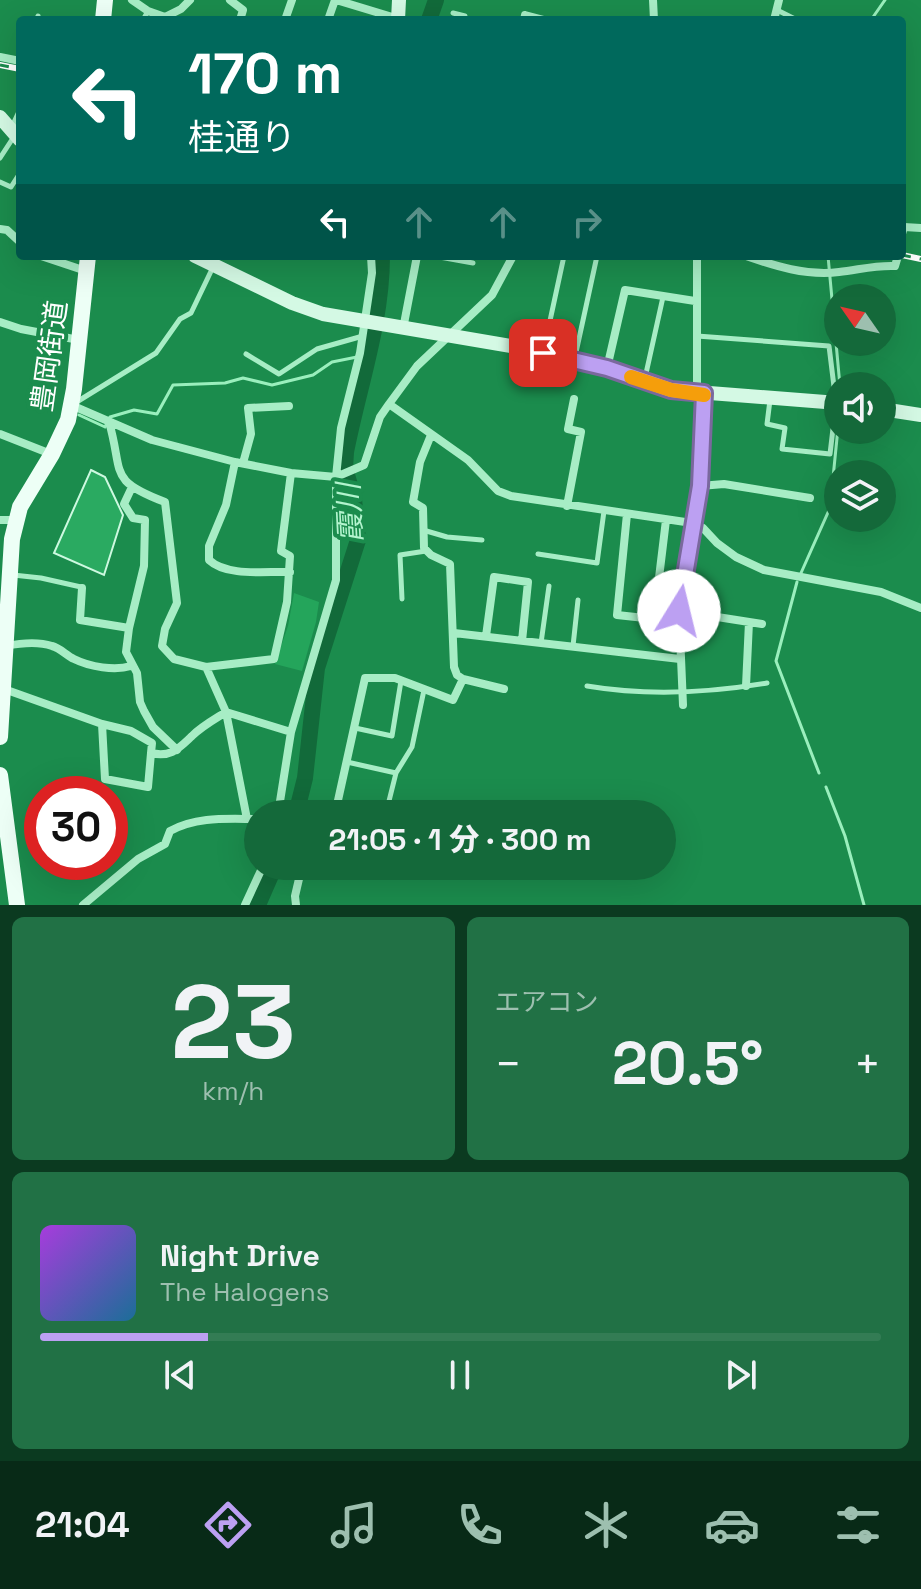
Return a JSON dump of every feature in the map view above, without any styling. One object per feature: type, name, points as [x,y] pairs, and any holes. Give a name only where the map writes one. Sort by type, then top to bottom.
[{"type":"main road","name":"豊岡街道","points":[[0,737],[6,646],[4,621],[10,575],[5,555],[8,520],[62,435],[71,405],[87,264]]},
{"type":"main road","points":[[0,775],[14,897]]},
{"type":"street","points":[[132,0],[160,16]]},
{"type":"street","points":[[169,16],[190,0]]},
{"type":"street","points":[[230,0],[243,10]]},
{"type":"street","points":[[241,16],[247,0]]},
{"type":"street","points":[[335,0],[388,16]]},
{"type":"street","points":[[0,117],[16,135]]},
{"type":"street","points":[[64,260],[87,264]]},
{"type":"street","points":[[208,260],[307,309],[364,329],[396,327],[543,353],[607,368],[671,390],[824,402]]},
{"type":"street","points":[[280,800],[291,732],[336,580],[336,477],[346,402],[364,329],[371,260]]},
{"type":"street","points":[[396,327],[416,260]]},
{"type":"street","points":[[71,405],[152,440],[239,463],[291,473],[336,477],[361,468],[380,417],[389,404],[417,366],[492,295],[511,260]]},
{"type":"street","points":[[683,705],[679,611],[700,486],[697,260]]},
{"type":"street","points":[[757,260],[782,269],[836,273],[875,265],[895,266],[897,260]]},
{"type":"street","points":[[607,368],[625,290],[695,301]]},
{"type":"street","points":[[0,322],[79,340]]},
{"type":"street","points":[[567,506],[581,432],[568,429],[574,399]]},
{"type":"street","points":[[389,404],[468,460],[498,491],[525,500],[692,523],[703,528],[736,557],[764,570],[881,592],[921,608]]},
{"type":"street","points":[[289,406],[248,408],[251,434],[209,546],[209,560],[213,564],[242,571],[290,572]]},
{"type":"street","points":[[896,411],[921,415]]},
{"type":"street","points":[[109,422],[117,465],[125,483],[165,502],[177,603],[165,629],[162,646],[174,659],[206,667],[274,659],[286,613],[290,572],[290,556],[281,551],[291,473]]},
{"type":"street","points":[[0,434],[52,454]]},
{"type":"street","points":[[431,435],[420,462],[413,502],[423,508],[424,548],[450,564],[454,667],[463,679],[504,689]]},
{"type":"street","points":[[700,486],[724,484],[810,498]]},
{"type":"street","points":[[132,487],[124,504],[133,518],[146,522],[146,536],[144,566],[126,652],[140,683],[140,702],[153,727],[177,750]]},
{"type":"street","points":[[627,514],[617,615],[654,619],[666,520]]},
{"type":"street","points":[[486,636],[494,577],[528,582],[522,641]]},
{"type":"street","points":[[82,588],[80,620],[129,628]]},
{"type":"street","points":[[679,611],[762,624]]},
{"type":"street","points":[[746,686],[749,622]]},
{"type":"street","points":[[454,633],[680,659]]},
{"type":"street","points":[[6,646],[21,642],[48,644],[78,661],[120,670],[131,666]]},
{"type":"street","points":[[206,667],[226,712],[244,804]]},
{"type":"street","points":[[338,800],[365,678],[395,678],[453,700],[463,679]]},
{"type":"street","points":[[2,695],[131,731],[145,738],[152,743],[148,787],[105,779],[102,724]]},
{"type":"street","points":[[226,712],[291,732]]},
{"type":"street","points":[[151,753],[160,755],[177,750],[226,712]]},
{"type":"street","points":[[83,905],[138,859],[165,844],[170,831],[178,826],[198,820],[244,819]]},
{"type":"street","points":[[245,905],[257,880]]},
{"type":"street","points":[[296,905],[299,880]]},
{"type":"lane","points":[[145,16],[148,11]]},
{"type":"lane","points":[[453,13],[465,16]]},
{"type":"lane","points":[[0,158],[16,135]]},
{"type":"lane","points":[[0,182],[11,187],[16,179]]},
{"type":"lane","points":[[71,405],[156,353],[180,319],[191,313],[206,260]]},
{"type":"lane","points":[[456,260],[473,263]]},
{"type":"lane","points":[[543,353],[563,260]]},
{"type":"lane","points":[[575,360],[596,260]]},
{"type":"lane","points":[[644,382],[663,297]]},
{"type":"lane","points":[[246,354],[279,374],[317,349],[364,329]]},
{"type":"lane","points":[[696,336],[829,346],[833,372]]},
{"type":"lane","points":[[770,396],[767,424],[785,428],[782,449],[830,454],[831,444]]},
{"type":"lane","points":[[538,554],[597,563],[604,511]]},
{"type":"lane","points":[[422,529],[447,537],[482,540]]},
{"type":"lane","points":[[402,599],[400,555],[427,550]]},
{"type":"lane","points":[[10,575],[41,578],[82,588]]},
{"type":"lane","points":[[541,643],[549,586]]},
{"type":"lane","points":[[572,647],[578,600]]},
{"type":"lane","points":[[355,728],[392,736],[401,681]]},
{"type":"lane","points":[[587,686],[620,691],[682,691],[767,683]]},
{"type":"lane","points":[[389,800],[396,773],[412,747],[424,690]]},
{"type":"lane","points":[[347,762],[396,773]]},
{"type":"green space","points":[[294,593],[319,602],[302,671],[275,664],[288,626]]},
{"type":"building","points":[[42,340],[57,343],[52,358],[37,354]]},
{"type":"building","points":[[91,470],[105,477],[123,515],[104,575],[54,553]]},
{"type":"waterway","name":"霞川","points":[[430,16],[436,0]]},
{"type":"waterway","points":[[874,16],[885,0]]},
{"type":"waterway","name":"霞川","points":[[300,800],[305,778],[317,668],[358,540],[354,499],[345,468],[346,452],[374,330],[382,260]]},
{"type":"waterway","points":[[828,260],[839,372]]},
{"type":"waterway","points":[[79,415],[105,427],[110,417],[134,410],[157,414],[173,385],[225,383],[243,378],[272,385],[313,375],[332,362],[367,355]]},
{"type":"waterway","points":[[801,573],[830,508],[836,444]]},
{"type":"waterway","points":[[797,582],[776,661],[819,773]]},
{"type":"waterway","points":[[826,787],[845,836],[864,905]]},
{"type":"waterway","name":"霞川","points":[[258,905],[269,880]]},
{"type":"railway","points":[[0,65],[16,68]]},
{"type":"railway","points":[[906,256],[921,259]]},
{"type":"slow traffic","points":[[631,377],[671,390],[704,395]]},
{"type":"route","points":[[543,353],[607,368],[671,390],[704,393],[700,486],[679,611]]}]
